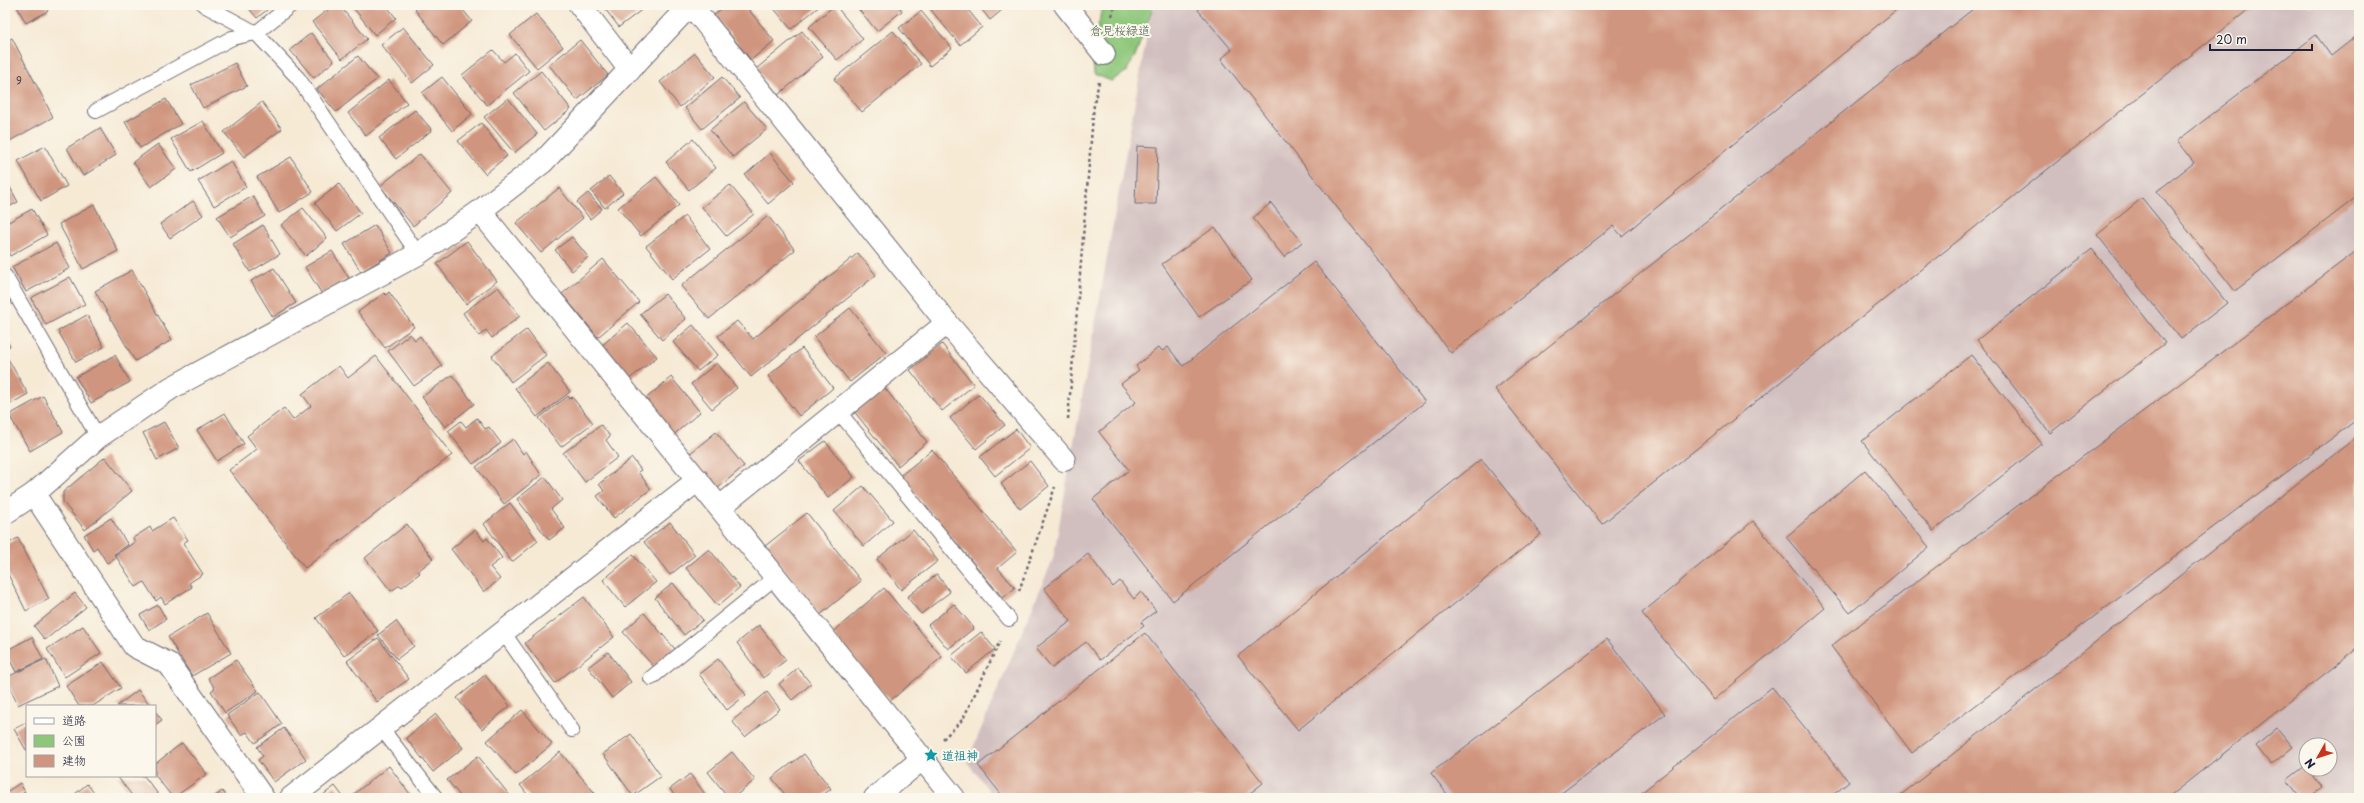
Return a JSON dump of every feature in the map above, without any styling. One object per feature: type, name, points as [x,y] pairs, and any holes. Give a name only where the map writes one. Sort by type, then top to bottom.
[{"type":"street","points":[[580,5],[630,70]]},
{"type":"street","points":[[5,513],[34,494],[98,437],[171,388],[418,254],[480,211],[543,162],[690,5],[947,323],[1064,460]]},
{"type":"street","points":[[1065,5],[1104,54]]},
{"type":"street","points":[[480,211],[954,798]]},
{"type":"street","points":[[720,507],[947,323]]},
{"type":"street","points":[[291,798],[698,480]]},
{"type":"street","points":[[34,494],[134,646],[169,664],[263,798]]},
{"type":"street","points":[[875,798],[922,759]]},
{"type":"lane","points":[[204,5],[256,33],[298,78],[418,254]]},
{"type":"lane","points":[[96,111],[232,38],[256,33],[290,5]]},
{"type":"lane","points":[[5,276],[98,437]]},
{"type":"lane","points":[[838,411],[1009,619]]},
{"type":"lane","points":[[651,678],[776,576]]},
{"type":"lane","points":[[503,632],[572,730]]},
{"type":"lane","points":[[381,728],[436,798]]},
{"type":"path","points":[[1064,460],[1094,104],[1115,5]]},
{"type":"shaded area","points":[[1156,5],[2359,5],[2359,798],[995,798],[967,762],[1053,559],[1150,18]]},
{"type":"green space","name":"倉見桜緑道","points":[[1103,5],[1154,5],[1135,56],[1126,72],[1111,81],[1094,74],[1092,53]]},
{"type":"building","points":[[16,5],[45,5],[48,11],[26,23]]},
{"type":"building","points":[[246,5],[273,5],[257,18]]},
{"type":"building","points":[[334,5],[339,5],[367,39],[342,59],[312,22]]},
{"type":"building","points":[[351,5],[386,5],[396,18],[375,35]]},
{"type":"building","points":[[422,5],[459,5],[472,21],[443,45],[415,10]]},
{"type":"building","points":[[602,5],[648,5],[619,27]]},
{"type":"building","points":[[726,5],[745,5],[774,41],[751,60],[714,15]]},
{"type":"building","points":[[771,5],[821,5],[791,29]]},
{"type":"building","points":[[835,5],[863,39],[837,60],[809,27]]},
{"type":"building","points":[[855,5],[898,5],[902,11],[877,31]]},
{"type":"building","points":[[936,5],[964,5],[982,27],[960,45],[931,10]]},
{"type":"building","points":[[978,5],[1008,5],[990,20]]},
{"type":"building","points":[[1203,5],[1902,5],[1622,236],[1613,226],[1451,353],[1221,59],[1232,50],[1198,10]]},
{"type":"building","points":[[1978,5],[2254,5],[1602,524],[1495,389]]},
{"type":"building","points":[[921,11],[952,48],[930,66],[899,28]]},
{"type":"building","points":[[536,14],[563,47],[537,68],[510,35]]},
{"type":"building","points":[[403,27],[434,65],[412,83],[381,45]]},
{"type":"building","points":[[802,31],[823,57],[778,95],[756,69]]},
{"type":"building","points":[[893,31],[921,64],[862,112],[834,79]]},
{"type":"building","points":[[311,33],[334,61],[314,78],[290,50]]},
{"type":"building","points":[[2359,34],[2359,195],[2235,291],[2157,191],[2194,163],[2177,141],[2316,35],[2331,56]]},
{"type":"building","points":[[12,38],[53,117],[6,143],[5,42]]},
{"type":"building","points":[[580,40],[608,75],[577,100],[549,65]]},
{"type":"building","points":[[493,50],[504,62],[515,53],[529,71],[487,105],[462,75]]},
{"type":"building","points":[[695,53],[715,77],[680,107],[660,82]]},
{"type":"building","points":[[358,56],[377,79],[336,112],[317,89]]},
{"type":"building","points":[[235,63],[247,86],[203,108],[191,85]]},
{"type":"building","points":[[541,71],[571,109],[544,131],[514,93]]},
{"type":"building","points":[[442,77],[472,114],[452,131],[422,93]]},
{"type":"building","points":[[722,77],[740,98],[702,129],[685,108]]},
{"type":"building","points":[[389,80],[407,103],[366,136],[348,113]]},
{"type":"building","points":[[508,98],[537,134],[514,153],[484,117]]},
{"type":"building","points":[[166,99],[181,124],[140,148],[125,122]]},
{"type":"building","points":[[262,102],[282,129],[244,157],[224,132]]},
{"type":"building","points":[[744,102],[767,129],[733,157],[710,130]]},
{"type":"building","points":[[415,110],[432,130],[396,159],[379,138]]},
{"type":"building","points":[[203,121],[222,153],[191,172],[171,139]]},
{"type":"building","points":[[481,123],[507,156],[485,174],[458,141]]},
{"type":"building","points":[[100,128],[116,155],[83,176],[67,148]]},
{"type":"building","points":[[693,139],[716,168],[689,190],[666,162]]},
{"type":"building","points":[[158,144],[176,169],[151,187],[133,162]]},
{"type":"building","points":[[45,146],[67,186],[41,201],[18,161]]},
{"type":"building","points":[[1137,146],[1158,147],[1156,204],[1135,204]]},
{"type":"building","points":[[770,153],[794,182],[768,204],[745,175]]},
{"type":"building","points":[[420,154],[452,193],[413,226],[380,186]]},
{"type":"building","points":[[291,157],[313,192],[279,213],[257,177]]},
{"type":"building","points":[[231,161],[246,187],[214,206],[198,181]]},
{"type":"building","points":[[609,176],[623,193],[605,208],[591,191]]},
{"type":"building","points":[[656,177],[679,205],[641,236],[618,208]]},
{"type":"building","points":[[5,178],[18,202],[5,209]]},
{"type":"building","points":[[339,184],[361,213],[337,231],[315,203]]},
{"type":"building","points":[[730,185],[754,214],[726,236],[702,207]]},
{"type":"building","points":[[559,188],[583,218],[541,253],[516,223]]},
{"type":"building","points":[[588,193],[602,209],[590,219],[577,202]]},
{"type":"building","points":[[253,196],[265,216],[230,237],[217,217]]},
{"type":"building","points":[[2142,198],[2227,303],[2181,339],[2097,235]]},
{"type":"building","points":[[193,201],[203,215],[170,238],[160,224]]},
{"type":"building","points":[[1271,203],[1302,242],[1284,257],[1253,218]]},
{"type":"building","points":[[94,205],[118,251],[83,269],[59,224]]},
{"type":"building","points":[[303,208],[327,238],[306,256],[281,225]]},
{"type":"building","points":[[32,209],[47,235],[10,256],[5,246],[5,224]]},
{"type":"building","points":[[685,216],[710,249],[672,279],[646,246]]},
{"type":"building","points":[[768,216],[795,250],[709,319],[681,286]]},
{"type":"building","points":[[263,225],[280,254],[250,272],[233,244]]},
{"type":"building","points":[[375,225],[392,253],[361,272],[344,244]]},
{"type":"building","points":[[1215,227],[1252,280],[1199,317],[1162,264]]},
{"type":"building","points":[[572,237],[588,257],[572,271],[555,250]]},
{"type":"building","points":[[467,241],[497,281],[466,304],[437,264]]},
{"type":"building","points":[[56,243],[70,268],[26,292],[12,267]]},
{"type":"building","points":[[2092,249],[2165,343],[2050,433],[1977,340]]},
{"type":"building","points":[[2359,249],[2359,418],[1912,753],[1831,646]]},
{"type":"building","points":[[332,251],[349,278],[322,294],[305,267]]},
{"type":"building","points":[[858,253],[876,275],[751,377],[718,336],[737,321],[753,339]]},
{"type":"building","points":[[603,259],[639,302],[598,337],[562,294]]},
{"type":"building","points":[[1314,262],[1425,402],[1173,601],[1093,499],[1129,470],[1099,432],[1136,402],[1121,384],[1139,370],[1136,366],[1159,347],[1162,351],[1168,347],[1183,366]]},
{"type":"building","points":[[274,268],[296,303],[273,317],[251,281]]},
{"type":"building","points":[[132,270],[172,340],[135,361],[95,291]]},
{"type":"building","points":[[70,277],[85,304],[46,325],[31,298]]},
{"type":"building","points":[[498,287],[520,316],[492,338],[486,330],[479,336],[463,313]]},
{"type":"building","points":[[389,292],[414,327],[385,348],[358,312],[384,293],[386,295]]},
{"type":"building","points":[[665,294],[686,319],[662,340],[640,314]]},
{"type":"building","points":[[850,308],[886,353],[850,382],[814,337]]},
{"type":"building","points":[[87,315],[104,347],[76,362],[58,331]]},
{"type":"building","points":[[628,323],[657,357],[628,380],[600,347]]},
{"type":"building","points":[[693,325],[718,355],[698,371],[673,342]]},
{"type":"building","points":[[527,329],[546,355],[511,382],[492,356]]},
{"type":"building","points":[[410,334],[415,340],[420,336],[442,366],[414,386],[388,351]]},
{"type":"building","points":[[5,337],[10,346],[5,348]]},
{"type":"building","points":[[942,344],[974,385],[942,411],[910,370]]},
{"type":"building","points":[[802,348],[833,388],[799,416],[768,376]]},
{"type":"building","points":[[115,355],[130,382],[91,403],[76,377]]},
{"type":"building","points":[[1971,355],[2042,444],[1933,531],[1862,441]]},
{"type":"building","points":[[376,356],[452,455],[305,568],[229,470],[257,449],[247,436],[284,408],[293,420],[311,406],[302,394],[339,366],[348,378]]},
{"type":"building","points":[[7,357],[28,394],[5,407],[5,358]]},
{"type":"building","points":[[548,363],[570,392],[537,417],[515,388]]},
{"type":"building","points":[[717,363],[737,388],[712,409],[691,384]]},
{"type":"building","points":[[452,375],[474,404],[445,427],[422,397]]},
{"type":"building","points":[[671,377],[700,412],[671,437],[642,402]]},
{"type":"building","points":[[884,387],[927,442],[898,466],[853,410]]},
{"type":"building","points":[[979,394],[1005,425],[976,449],[950,418]]},
{"type":"building","points":[[43,396],[63,432],[30,451],[9,415]]},
{"type":"building","points":[[568,396],[570,399],[572,397],[593,423],[561,447],[539,418]]},
{"type":"building","points":[[225,413],[244,444],[217,461],[197,430]]},
{"type":"building","points":[[477,418],[485,429],[489,427],[501,443],[473,464],[448,431],[461,421],[466,427]]},
{"type":"building","points":[[164,422],[179,448],[157,460],[143,433]]},
{"type":"building","points":[[601,425],[610,436],[606,440],[618,457],[585,482],[563,453]]},
{"type":"building","points":[[1016,429],[1030,448],[995,476],[980,457]]},
{"type":"building","points":[[716,432],[744,466],[711,494],[682,460]]},
{"type":"building","points":[[2359,435],[2359,647],[2167,798],[1897,798]]},
{"type":"building","points":[[513,439],[523,454],[526,451],[541,475],[504,504],[476,467]]},
{"type":"building","points":[[825,441],[854,477],[828,498],[799,461]]},
{"type":"building","points":[[932,450],[1017,552],[998,568],[1015,588],[1003,598],[900,476]]},
{"type":"building","points":[[105,457],[132,491],[85,530],[63,502],[63,492]]},
{"type":"building","points":[[632,458],[641,470],[638,472],[651,489],[614,518],[597,496],[604,491],[599,484]]},
{"type":"building","points":[[1481,459],[1541,534],[1298,730],[1238,656]]},
{"type":"building","points":[[1030,461],[1049,486],[1020,509],[1001,484]]},
{"type":"building","points":[[1865,470],[1929,547],[1850,613],[1786,537]]},
{"type":"building","points":[[545,477],[562,500],[551,509],[565,528],[549,540],[517,499]]},
{"type":"building","points":[[863,486],[893,521],[864,546],[834,511]]},
{"type":"building","points":[[510,503],[538,541],[512,562],[484,524]]},
{"type":"building","points":[[807,513],[861,581],[820,615],[765,546]]},
{"type":"building","points":[[111,518],[128,545],[114,554],[116,557],[107,563],[97,547],[93,550],[84,535]]},
{"type":"building","points":[[173,518],[188,540],[183,543],[203,574],[189,583],[192,587],[165,604],[161,597],[156,601],[144,582],[136,587],[115,555],[135,542],[133,538],[150,527],[152,531]]},
{"type":"building","points":[[1753,521],[1825,608],[1714,700],[1642,613]]},
{"type":"building","points":[[670,522],[695,555],[670,575],[644,542]]},
{"type":"building","points":[[407,524],[433,559],[418,571],[420,573],[402,587],[400,585],[391,591],[365,558]]},
{"type":"building","points":[[475,530],[484,541],[487,538],[502,558],[490,567],[500,579],[484,592],[451,549]]},
{"type":"building","points":[[913,530],[938,561],[901,590],[877,559]]},
{"type":"building","points":[[18,538],[49,599],[26,611],[5,568],[5,545]]},
{"type":"building","points":[[709,549],[740,587],[718,606],[686,568]]},
{"type":"building","points":[[1088,554],[1113,587],[1120,581],[1134,599],[1141,592],[1156,611],[1141,622],[1144,626],[1100,660],[1086,642],[1052,668],[1036,648],[1071,621],[1044,588]]},
{"type":"building","points":[[633,555],[656,582],[625,607],[603,580]]},
{"type":"building","points":[[937,574],[950,592],[921,614],[907,597]]},
{"type":"building","points":[[673,583],[703,620],[684,635],[655,598]]},
{"type":"building","points":[[884,588],[942,657],[890,701],[832,633]]},
{"type":"building","points":[[75,593],[86,607],[45,640],[34,626]]},
{"type":"building","points":[[349,593],[378,631],[344,656],[316,618]]},
{"type":"building","points":[[584,597],[614,637],[555,683],[525,643]]},
{"type":"building","points":[[954,604],[974,628],[948,649],[928,625]]},
{"type":"building","points":[[158,605],[166,619],[149,630],[140,615]]},
{"type":"building","points":[[207,613],[231,653],[192,676],[168,637]]},
{"type":"building","points":[[644,613],[675,649],[654,667],[623,632]]},
{"type":"building","points":[[396,621],[414,646],[397,659],[378,635]]},
{"type":"building","points":[[759,625],[786,660],[763,678],[737,643]]},
{"type":"building","points":[[83,626],[101,653],[65,677],[47,649]]},
{"type":"building","points":[[981,632],[995,649],[966,673],[951,656]]},
{"type":"building","points":[[1145,633],[1263,783],[1244,798],[1004,798],[978,765]]},
{"type":"building","points":[[32,637],[43,659],[16,672],[5,651]]},
{"type":"building","points":[[378,638],[409,679],[377,702],[347,661]]},
{"type":"building","points":[[1607,639],[1665,714],[1555,798],[1450,798],[1431,773]]},
{"type":"building","points":[[608,652],[631,682],[612,698],[588,667]]},
{"type":"building","points":[[46,659],[58,686],[18,705],[5,678]]},
{"type":"building","points":[[718,659],[746,695],[727,710],[699,674]]},
{"type":"building","points":[[236,660],[258,691],[225,713],[211,691],[215,688],[208,678]]},
{"type":"building","points":[[103,662],[121,688],[95,705],[78,705],[66,686]]},
{"type":"building","points":[[798,668],[811,684],[792,700],[779,684]]},
{"type":"building","points":[[485,675],[510,706],[482,729],[457,698]]},
{"type":"building","points":[[1772,687],[1849,782],[1829,798],[1635,798]]},
{"type":"building","points":[[138,690],[150,705],[118,705]]},
{"type":"building","points":[[260,692],[282,724],[255,743],[247,732],[241,735],[227,715]]},
{"type":"building","points":[[767,692],[780,709],[745,737],[732,721]]},
{"type":"building","points":[[522,710],[552,744],[516,775],[487,741]]},
{"type":"building","points":[[156,712],[162,720],[156,724]]},
{"type":"building","points":[[436,714],[463,748],[433,772],[406,738]]},
{"type":"building","points":[[26,723],[26,750],[14,729]]},
{"type":"building","points":[[284,728],[306,759],[274,782],[258,760],[263,756],[257,747]]},
{"type":"building","points":[[2277,728],[2293,747],[2271,765],[2256,746]]},
{"type":"building","points":[[631,734],[661,776],[633,796],[603,754]]},
{"type":"building","points":[[182,743],[207,774],[173,798],[156,776],[156,763]]},
{"type":"building","points":[[560,752],[599,798],[530,798],[520,785]]},
{"type":"building","points":[[732,752],[755,780],[733,798],[729,798],[708,772]]},
{"type":"building","points":[[804,754],[831,789],[819,798],[788,798],[772,778]]},
{"type":"building","points":[[478,756],[511,797],[462,798],[447,780]]},
{"type":"building","points":[[389,766],[413,798],[358,798],[354,794]]},
{"type":"building","points":[[2298,771],[2298,777],[2314,777],[2322,788],[2308,798],[2301,798],[2287,780]]},
{"type":"building","points":[[690,774],[708,798],[676,798],[670,789]]},
{"type":"building","points":[[118,777],[145,777],[161,798],[134,798]]},
{"type":"building","points":[[20,783],[25,792],[15,798],[5,798],[5,793]]},
{"type":"building","points":[[87,784],[98,798],[78,798],[75,794]]},
{"type":"building","points":[[335,786],[344,798],[319,798]]},
{"type":"building","points":[[222,791],[228,798],[213,798]]},
{"type":"place","name":"道祖神","points":[[931,755]]}]
